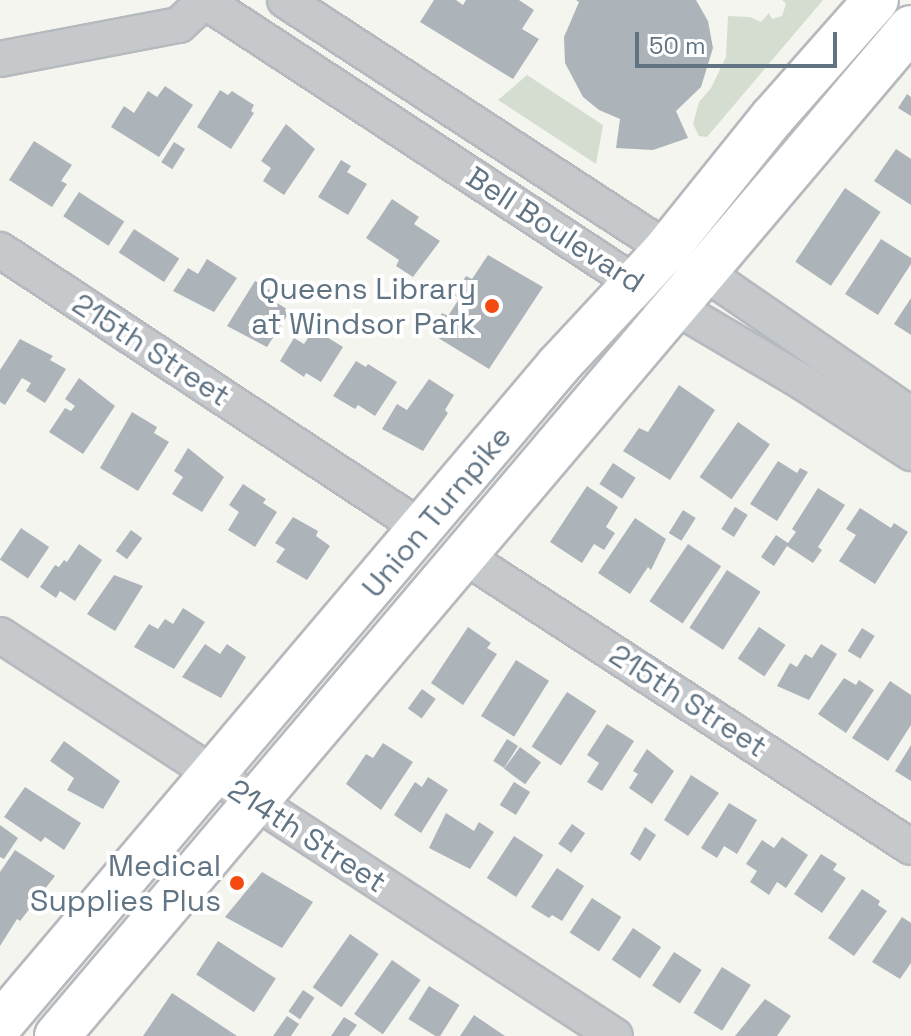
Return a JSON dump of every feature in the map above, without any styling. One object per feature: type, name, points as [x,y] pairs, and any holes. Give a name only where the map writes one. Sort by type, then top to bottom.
[{"type":"main road","name":"Union Turnpike","points":[[2,1018],[214,775],[558,366],[665,251],[772,118],[876,0]]},
{"type":"main road","name":"Union Turnpike","points":[[57,1036],[911,28]]},
{"type":"street","name":"Bell Boulevard","points":[[205,0],[635,283],[804,383],[911,453]]},
{"type":"street","points":[[0,59],[179,25],[205,0]]},
{"type":"street","name":"Bell Boulevard","points":[[285,0],[665,251],[705,273],[911,415]]},
{"type":"street","name":"215th Street","points":[[0,250],[423,529]]},
{"type":"street","name":"215th Street","points":[[464,556],[911,847]]},
{"type":"street","name":"214th Street","points":[[0,635],[615,1036]]},
{"type":"shaded area","points":[[782,0],[823,0],[707,137],[699,136],[693,124],[699,102],[711,88],[726,57],[728,16],[750,17],[761,22],[769,13],[772,19],[782,16],[786,4]]},
{"type":"shaded area","points":[[527,75],[603,125],[596,164],[498,100]]},
{"type":"building","points":[[434,0],[456,0],[463,5],[466,0],[519,0],[534,10],[522,29],[539,39],[513,79],[420,22]]},
{"type":"building","points":[[576,0],[696,0],[708,21],[713,48],[701,87],[676,111],[688,138],[653,150],[616,148],[620,119],[599,110],[583,97],[565,63],[564,37],[579,2]]},
{"type":"building","points":[[165,86],[193,105],[159,157],[111,127],[124,106],[134,113],[148,91],[157,97]]},
{"type":"building","points":[[220,90],[228,95],[232,91],[254,105],[251,111],[254,113],[231,149],[197,127]]},
{"type":"building","points":[[907,94],[911,97],[911,116],[898,108]]},
{"type":"building","points":[[286,124],[315,149],[284,195],[263,181],[271,168],[261,161]]},
{"type":"building","points":[[34,141],[72,165],[61,181],[67,184],[52,207],[9,180]]},
{"type":"building","points":[[174,142],[185,149],[172,169],[161,162]]},
{"type":"building","points":[[896,149],[911,159],[911,205],[874,181]]},
{"type":"building","points":[[341,160],[351,166],[347,172],[367,184],[348,215],[318,197]]},
{"type":"building","points":[[845,188],[881,212],[831,286],[795,262]]},
{"type":"building","points":[[79,192],[124,221],[108,246],[63,216]]},
{"type":"building","points":[[392,199],[419,217],[414,224],[440,241],[413,277],[396,266],[399,260],[366,238]]},
{"type":"building","points":[[134,229],[179,258],[164,282],[119,252]]},
{"type":"building","points":[[881,239],[911,258],[911,264],[878,315],[845,294]]},
{"type":"building","name":"Queens Library at Windsor Park","points":[[488,255],[543,287],[489,369],[430,333],[442,313],[448,316],[459,299],[455,295],[466,276],[472,279]]},
{"type":"building","points":[[207,259],[237,278],[214,312],[173,291],[188,268],[198,274]]},
{"type":"building","points":[[255,281],[270,290],[266,296],[290,311],[267,347],[227,326]]},
{"type":"building","points":[[911,298],[911,335],[894,324]]},
{"type":"building","points":[[314,329],[343,347],[321,382],[306,373],[304,377],[280,361],[294,338],[304,344]]},
{"type":"building","points":[[20,339],[53,356],[50,360],[66,369],[45,403],[26,391],[31,383],[22,378],[5,405],[0,402],[0,370]]},
{"type":"building","points":[[356,361],[366,367],[368,364],[397,382],[375,416],[358,405],[355,409],[333,396]]},
{"type":"building","points":[[79,378],[115,406],[83,454],[49,432],[65,408],[71,411],[75,406],[65,399]]},
{"type":"building","points":[[429,379],[454,395],[445,410],[448,413],[423,451],[382,429],[397,404],[407,410]]},
{"type":"building","points":[[679,385],[715,410],[670,480],[623,451],[639,428],[648,432]]},
{"type":"building","points":[[132,412],[157,427],[154,433],[169,442],[138,491],[100,468]]},
{"type":"building","points":[[738,422],[770,444],[732,499],[700,477]]},
{"type":"building","points":[[188,448],[224,477],[202,512],[172,494],[183,477],[174,471]]},
{"type":"building","points":[[778,461],[797,473],[800,468],[808,472],[777,521],[750,504]]},
{"type":"building","points":[[613,463],[636,478],[622,499],[599,484]]},
{"type":"building","points":[[243,484],[266,499],[263,503],[277,512],[255,547],[228,530],[239,512],[229,505]]},
{"type":"building","points":[[587,486],[618,507],[606,527],[615,533],[604,550],[594,544],[582,563],[550,542]]},
{"type":"building","points":[[818,488],[845,505],[818,547],[822,550],[813,563],[787,546],[774,566],[761,557],[776,535],[788,543],[796,532],[792,529]]},
{"type":"building","points":[[735,507],[748,515],[734,537],[721,529]]},
{"type":"building","points":[[860,508],[891,528],[894,523],[908,532],[875,584],[839,561],[856,535],[846,529]]},
{"type":"building","points":[[683,510],[696,518],[681,541],[669,533]]},
{"type":"building","points":[[293,517],[318,531],[316,536],[330,546],[307,580],[276,562],[285,549],[275,543]]},
{"type":"building","points":[[635,518],[666,539],[651,570],[648,567],[630,594],[598,573]]},
{"type":"building","points":[[21,528],[49,547],[28,579],[0,560]]},
{"type":"building","points":[[131,530],[142,538],[127,559],[116,551]]},
{"type":"building","points":[[79,544],[102,560],[75,601],[60,591],[56,598],[40,587],[55,565],[59,567],[64,560],[67,562]]},
{"type":"building","points":[[688,544],[721,566],[683,624],[649,601]]},
{"type":"building","points":[[727,570],[761,592],[723,650],[689,628]]},
{"type":"building","points":[[114,575],[143,586],[115,631],[87,614]]},
{"type":"building","points":[[183,608],[205,622],[174,669],[134,647],[149,624],[158,629],[165,619],[173,624]]},
{"type":"building","points":[[468,627],[491,643],[487,648],[497,654],[463,705],[431,683]]},
{"type":"building","points":[[759,627],[786,645],[764,676],[738,659]]},
{"type":"building","points":[[862,628],[875,636],[860,659],[848,651]]},
{"type":"building","points":[[205,644],[220,654],[227,644],[246,657],[221,698],[182,677]]},
{"type":"building","points":[[821,644],[837,654],[809,700],[777,686],[790,663],[797,667],[805,654],[812,658]]},
{"type":"building","points":[[516,660],[549,681],[514,737],[481,716]]},
{"type":"building","points":[[844,678],[856,685],[859,680],[874,690],[846,733],[818,714]]},
{"type":"building","points":[[890,681],[911,695],[911,725],[888,761],[852,738]]},
{"type":"building","points":[[422,689],[436,699],[422,718],[408,708]]},
{"type":"building","points":[[567,692],[596,711],[561,766],[532,747]]},
{"type":"building","points":[[607,724],[634,741],[602,791],[587,782],[599,763],[587,755]]},
{"type":"building","points":[[507,739],[518,746],[504,768],[493,761]]},
{"type":"building","points":[[64,741],[120,781],[103,809],[67,790],[74,778],[50,761]]},
{"type":"building","points":[[383,743],[413,762],[381,810],[346,784],[366,754],[373,758]]},
{"type":"building","points":[[911,745],[911,781],[895,771]]},
{"type":"building","points":[[520,747],[541,762],[525,784],[504,769]]},
{"type":"building","points":[[647,749],[674,771],[652,804],[629,788],[638,774],[633,771]]},
{"type":"building","points":[[691,775],[719,793],[688,836],[664,820]]},
{"type":"building","points":[[428,777],[448,790],[421,833],[394,815],[415,782],[422,787]]},
{"type":"building","points":[[514,782],[530,792],[516,815],[500,805]]},
{"type":"building","points":[[25,787],[81,823],[64,850],[45,837],[41,842],[4,817]]},
{"type":"building","points":[[729,803],[757,820],[737,854],[724,846],[717,858],[701,848]]},
{"type":"building","points":[[446,813],[474,831],[479,822],[494,832],[470,869],[429,848]]},
{"type":"building","points":[[572,824],[585,833],[571,853],[558,844]]},
{"type":"building","points":[[0,825],[18,838],[4,859],[0,857]]},
{"type":"building","points":[[645,827],[656,835],[640,861],[630,854]]},
{"type":"building","points":[[514,836],[543,855],[516,897],[487,878]]},
{"type":"building","points":[[782,837],[808,855],[786,888],[777,882],[769,895],[750,882],[757,871],[746,864],[762,840],[774,848]]},
{"type":"building","points":[[15,850],[55,876],[20,921],[17,919],[0,946],[0,872]]},
{"type":"building","points":[[821,854],[837,864],[833,870],[846,878],[822,913],[794,894]]},
{"type":"building","points":[[557,868],[584,886],[562,921],[552,915],[549,918],[531,907]]},
{"type":"building","points":[[262,872],[313,902],[282,948],[225,917]]},
{"type":"building","points":[[862,889],[880,901],[878,905],[887,911],[854,956],[828,938]]},
{"type":"building","points":[[592,898],[621,917],[599,951],[570,932]]},
{"type":"building","points":[[902,917],[911,923],[911,963],[900,979],[872,962]]},
{"type":"building","points":[[633,928],[661,947],[640,979],[612,960]]},
{"type":"building","points":[[350,934],[379,954],[341,1007],[313,987]]},
{"type":"building","points":[[218,941],[276,979],[254,1012],[196,975]]},
{"type":"building","points":[[674,952],[702,970],[680,1004],[652,986]]},
{"type":"building","points":[[392,960],[421,980],[383,1034],[354,1014]]},
{"type":"building","points":[[722,967],[751,985],[722,1031],[693,1013]]},
{"type":"building","points":[[429,986],[460,1005],[440,1036],[408,1019]]},
{"type":"building","points":[[303,990],[315,998],[300,1019],[288,1012]]},
{"type":"building","points":[[172,993],[237,1036],[143,1036]]},
{"type":"building","points":[[765,999],[791,1016],[777,1036],[735,1036]]},
{"type":"building","points":[[474,1015],[505,1036],[460,1036]]},
{"type":"building","points":[[287,1016],[299,1024],[291,1036],[273,1036]]},
{"type":"building","points":[[344,1017],[357,1025],[349,1036],[331,1036]]},
{"type":"place","name":"Queens Library at Windsor Park","points":[[492,306]]},
{"type":"place","name":"Medical Supplies Plus","points":[[237,883]]}]
